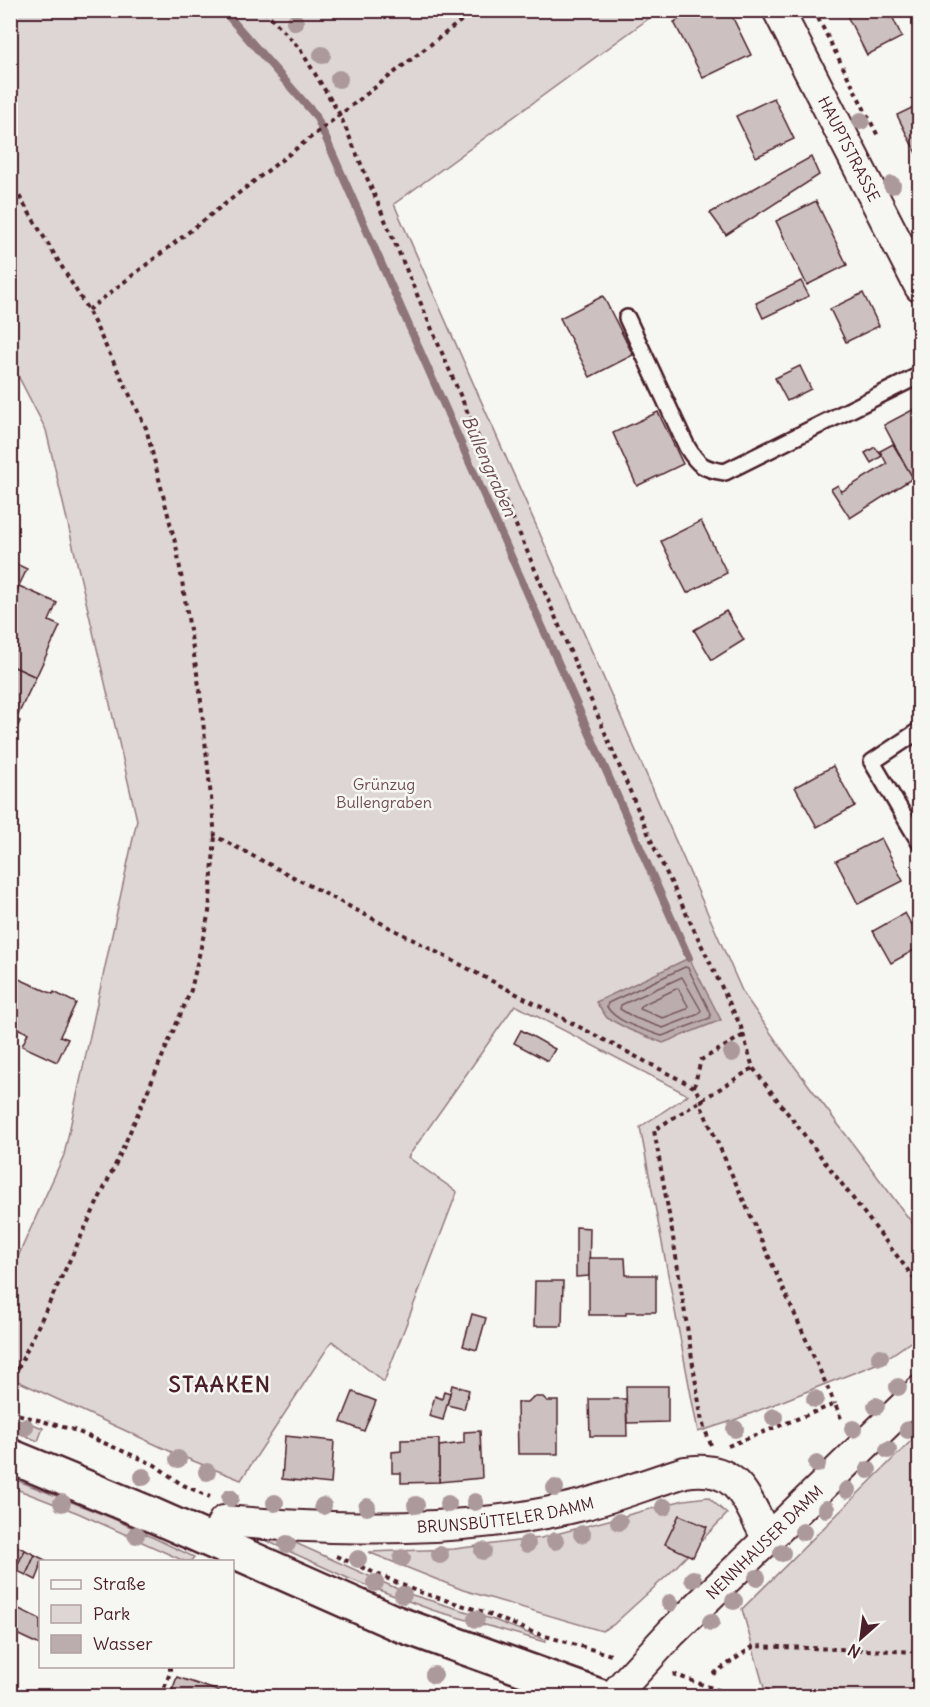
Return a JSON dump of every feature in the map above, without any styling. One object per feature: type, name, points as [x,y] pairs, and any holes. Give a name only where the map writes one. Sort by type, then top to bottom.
[{"type":"main road","points":[[10,1456],[396,1623],[599,1696]]},
{"type":"street","name":"HAUPTSTRASSE","points":[[777,10],[920,287]]},
{"type":"street","name":"NENNHAUSER DAMM","points":[[613,1696],[652,1652],[920,1391]]},
{"type":"street","points":[[716,1462],[746,1495],[768,1539]]},
{"type":"street","name":"BRUNSBÜTTELER DAMM","points":[[213,1542],[224,1521],[287,1526],[376,1528],[460,1524],[527,1515],[586,1504],[716,1462]]},
{"type":"lane","points":[[627,318],[687,447],[697,463],[710,470],[725,472],[920,375]]},
{"type":"lane","points":[[920,730],[872,762],[920,843]]},
{"type":"path","points":[[264,10],[300,50],[340,115],[654,847],[744,1035],[753,1068],[920,1286]]},
{"type":"path","points":[[88,309],[475,10]]},
{"type":"path","points":[[814,10],[883,147]]},
{"type":"path","points":[[10,181],[88,309],[146,428],[177,550],[200,692],[215,836],[209,912],[191,990],[120,1155],[10,1385]]},
{"type":"path","points":[[914,207],[920,217]]},
{"type":"path","points":[[215,836],[694,1087],[702,1100],[702,1108],[842,1421]]},
{"type":"path","points":[[694,1087],[702,1060],[744,1035]]},
{"type":"path","points":[[753,1068],[654,1130],[702,1422],[716,1462],[835,1404]]},
{"type":"path","points":[[713,1674],[754,1646],[920,1652]]},
{"type":"path","points":[[161,1696],[170,1668]]},
{"type":"path","points":[[717,1690],[735,1696]]},
{"type":"green space","name":"Grünzug Bullengraben","points":[[11,11],[659,11],[394,204],[743,993],[786,1055],[919,1232],[919,1336],[881,1362],[732,1421],[698,1432],[640,1127],[688,1095],[515,1005],[408,1157],[457,1192],[384,1382],[332,1341],[241,1480],[176,1454],[11,1378],[11,1272],[64,1155],[137,820],[46,430],[11,362]]},
{"type":"green space","points":[[10,1416],[43,1428],[38,1441],[11,1430]]},
{"type":"green space","points":[[919,1433],[919,1696],[782,1696],[764,1688],[742,1609]]},
{"type":"green space","points":[[11,1478],[112,1518],[194,1557],[192,1560],[182,1560],[78,1513],[11,1487]]},
{"type":"green space","points":[[708,1497],[727,1514],[670,1573],[613,1625],[602,1631],[463,1590],[368,1552],[454,1549],[541,1538],[684,1500]]},
{"type":"green space","points":[[247,1532],[280,1536],[409,1594],[494,1620],[546,1640],[545,1642],[432,1610],[352,1580]]},
{"type":"water","points":[[689,958],[721,1020],[663,1043],[607,1018],[596,1002]]},
{"type":"building","points":[[696,10],[729,10],[751,55],[703,78],[674,22]]},
{"type":"building","points":[[844,10],[889,10],[902,37],[867,55]]},
{"type":"building","points":[[774,98],[794,139],[756,157],[736,116]]},
{"type":"building","points":[[920,104],[920,154],[917,155],[897,115]]},
{"type":"building","points":[[811,157],[819,175],[726,235],[710,213]]},
{"type":"building","points":[[816,201],[847,265],[807,285],[776,221]]},
{"type":"building","points":[[801,281],[809,296],[763,318],[756,303]]},
{"type":"building","points":[[863,293],[879,326],[846,342],[830,309]]},
{"type":"building","points":[[603,296],[633,355],[590,377],[560,318]]},
{"type":"building","points":[[800,366],[811,389],[787,401],[775,378]]},
{"type":"building","points":[[920,406],[920,471],[911,476],[884,425]]},
{"type":"building","points":[[658,412],[683,464],[637,486],[613,433]]},
{"type":"building","points":[[893,444],[913,478],[850,518],[831,489],[838,485],[841,492],[887,464],[880,451]]},
{"type":"building","points":[[875,447],[882,456],[871,463],[865,453]]},
{"type":"building","points":[[701,521],[727,573],[687,593],[661,541]]},
{"type":"building","points":[[10,561],[27,569],[10,604]]},
{"type":"building","points":[[19,586],[57,603],[49,621],[60,626],[36,677],[10,665],[10,625],[16,612],[10,610],[10,604]]},
{"type":"building","points":[[726,611],[744,640],[712,660],[694,630]]},
{"type":"building","points":[[10,665],[36,677],[16,719],[20,721],[15,733],[10,731]]},
{"type":"building","points":[[833,766],[855,806],[817,827],[795,787]]},
{"type":"building","points":[[881,838],[903,881],[858,904],[836,861]]},
{"type":"building","points":[[905,913],[920,940],[920,947],[891,963],[873,931]]},
{"type":"building","points":[[10,975],[76,1003],[60,1036],[68,1039],[57,1062],[22,1046],[28,1033],[10,1025]]},
{"type":"building","points":[[521,1030],[555,1049],[548,1061],[514,1043]]},
{"type":"building","points":[[576,1227],[590,1228],[589,1276],[576,1277]]},
{"type":"building","points":[[589,1258],[625,1258],[626,1275],[656,1275],[656,1312],[589,1315]]},
{"type":"building","points":[[535,1281],[563,1281],[562,1326],[534,1326]]},
{"type":"building","points":[[472,1314],[486,1318],[477,1350],[463,1346]]},
{"type":"building","points":[[452,1385],[469,1390],[464,1409],[447,1405]]},
{"type":"building","points":[[626,1386],[668,1386],[668,1422],[627,1423]]},
{"type":"building","points":[[444,1391],[450,1393],[443,1420],[429,1416],[435,1396],[442,1399]]},
{"type":"building","points":[[353,1392],[376,1401],[364,1431],[341,1422]]},
{"type":"building","points":[[533,1397],[558,1401],[558,1454],[518,1454],[517,1402],[528,1402]]},
{"type":"building","points":[[589,1399],[626,1399],[627,1436],[590,1436]]},
{"type":"building","points":[[480,1431],[482,1478],[439,1482],[439,1446],[464,1443],[464,1432]]},
{"type":"building","points":[[285,1436],[334,1441],[331,1484],[282,1479]]},
{"type":"building","points":[[439,1439],[439,1482],[401,1483],[401,1473],[392,1473],[392,1452],[401,1451],[401,1440]]},
{"type":"building","points":[[679,1515],[707,1527],[693,1557],[665,1544]]},
{"type":"building","points":[[14,1545],[25,1550],[15,1570],[10,1568],[10,1553]]},
{"type":"building","points":[[25,1550],[35,1555],[26,1575],[15,1570]]},
{"type":"building","points":[[35,1555],[45,1560],[39,1560],[39,1572],[36,1580],[26,1575]]},
{"type":"building","points":[[17,1608],[39,1619],[39,1645],[10,1631],[10,1622]]},
{"type":"building","points":[[177,1677],[227,1694],[226,1696],[170,1696]]},
{"type":"waterway","name":"Bullengraben","points":[[223,10],[316,116],[689,958]]},
{"type":"district","name":"STAAKEN","points":[[220,1384]]}]
